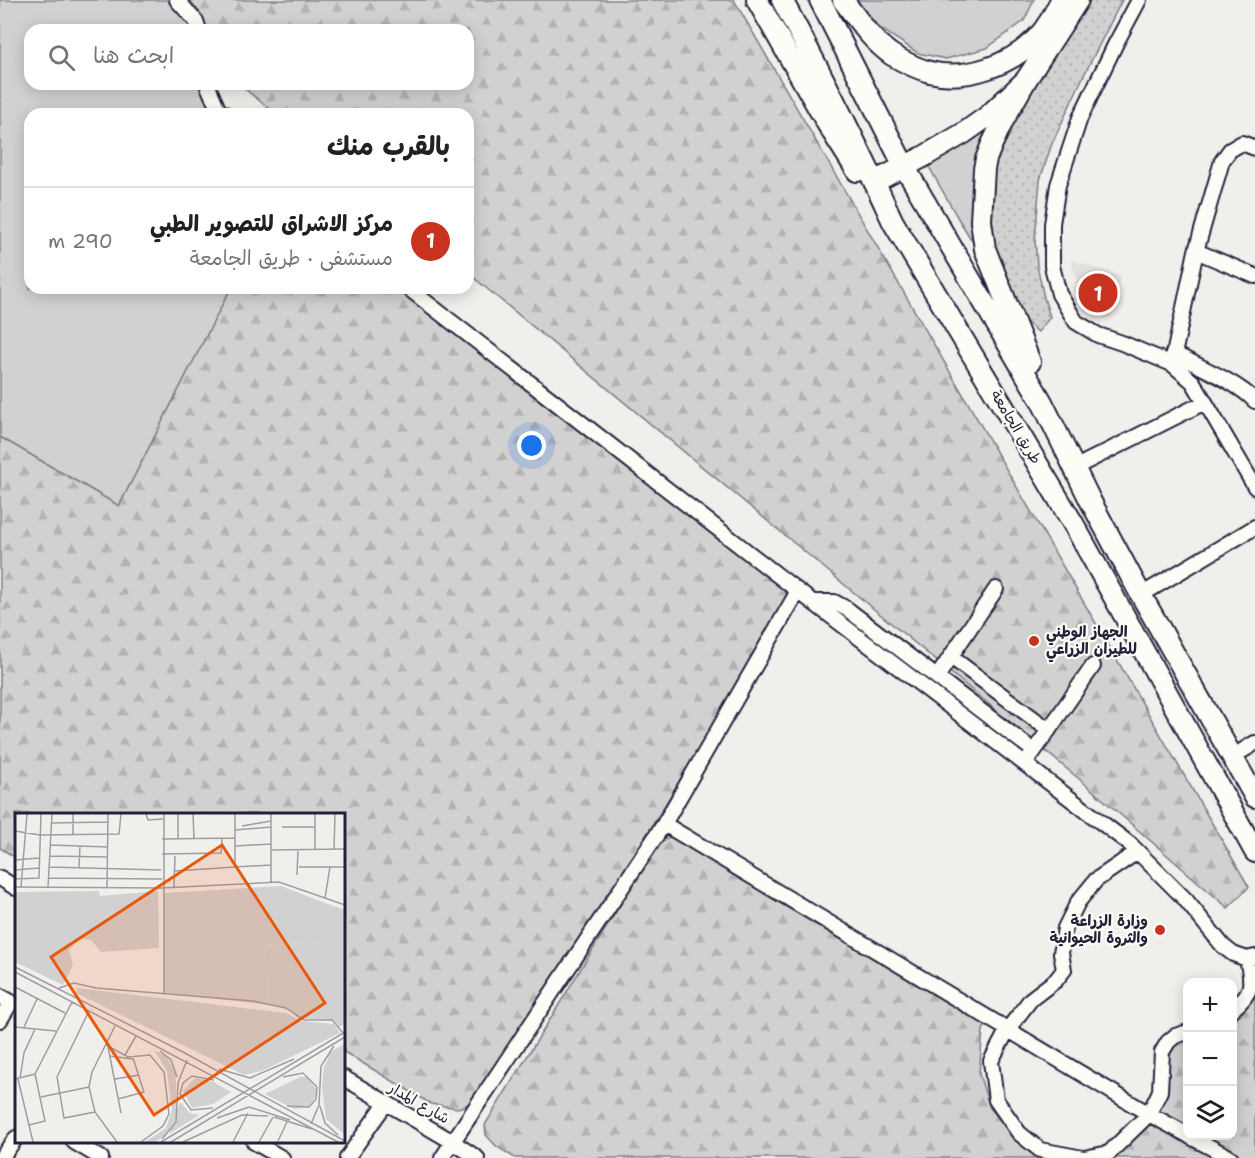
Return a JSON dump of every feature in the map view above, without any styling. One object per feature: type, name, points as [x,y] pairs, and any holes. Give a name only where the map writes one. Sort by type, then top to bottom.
[{"type":"highway","points":[[757,0],[828,125],[893,222]]},
{"type":"highway","name":"طريق الجامعة","points":[[782,0],[893,222],[1074,525],[1255,852]]},
{"type":"highway","name":"طريق الجامعة","points":[[820,0],[904,166],[1042,402],[1091,502],[1141,595],[1255,797]]},
{"type":"highway","points":[[843,0],[870,34],[892,54],[914,67],[950,75],[994,66],[1017,55],[1037,38],[1061,0]]},
{"type":"highway","points":[[1042,402],[1029,360],[985,249],[981,221],[984,169],[992,144],[1004,119],[1026,80],[1078,0]]},
{"type":"highway","points":[[874,182],[923,158],[954,139],[988,116],[1026,80]]},
{"type":"street","points":[[177,0],[197,24]]},
{"type":"street","points":[[1139,0],[1114,45],[1080,117],[1058,185],[1052,224],[1052,266],[1059,294],[1076,322],[1098,334],[1173,358],[1224,380],[1250,395],[1255,401]]},
{"type":"street","points":[[210,90],[218,108]]},
{"type":"street","points":[[1173,358],[1196,251],[1222,161],[1230,150],[1242,143],[1255,148]]},
{"type":"street","points":[[1196,251],[1255,276]]},
{"type":"street","points":[[416,294],[798,591],[1131,845],[1185,899],[1223,946],[1233,954],[1251,958],[1250,993],[1237,1006]]},
{"type":"street","points":[[1173,358],[1193,382],[1255,488]]},
{"type":"street","points":[[1074,468],[1205,402]]},
{"type":"street","points":[[1141,595],[1255,527]]},
{"type":"street","points":[[937,677],[996,589]]},
{"type":"street","points":[[442,1158],[664,824],[798,591]]},
{"type":"street","points":[[813,602],[834,602],[847,609],[1034,751]]},
{"type":"street","points":[[951,657],[1049,730]]},
{"type":"street","points":[[1025,764],[1093,666]]},
{"type":"street","points":[[1232,757],[1255,743]]},
{"type":"street","points":[[664,824],[1183,1132]]},
{"type":"street","points":[[1137,852],[1096,880],[1078,902],[1065,928],[1061,953],[1064,970],[1056,980],[1031,999],[1008,1029],[991,1060],[996,1100],[1019,1133],[1040,1150],[1083,1158],[1109,1153],[1149,1114],[1160,1091],[1162,1052],[1168,1042],[1183,1034]]},
{"type":"street","points":[[0,878],[15,887]]},
{"type":"street","points":[[0,1020],[9,1001]]},
{"type":"street","name":"شارع المدار","points":[[345,1079],[477,1158]]},
{"type":"street","points":[[347,1158],[386,1103]]},
{"type":"street","points":[[1,1158],[15,1139]]},
{"type":"street","points":[[1197,1140],[1231,1158]]},
{"type":"street","points":[[76,1143],[101,1158]]},
{"type":"street","points":[[256,1143],[282,1158]]},
{"type":"shaded area","points":[[1071,260],[1121,276],[1109,318],[1085,311]]},
{"type":"green space","points":[[0,0],[177,0],[195,24],[24,24],[24,90],[210,90],[221,108],[24,108],[24,294],[228,294],[119,506],[0,437]]},
{"type":"green space","points":[[190,0],[734,0],[1249,887],[1228,908],[1084,783],[474,278],[474,108],[269,108],[246,90],[474,90],[474,24],[204,24]]},
{"type":"green space","points":[[857,0],[1034,0],[1024,21],[987,48],[946,59],[918,53],[878,27]]},
{"type":"green space","points":[[1087,0],[1122,0],[1051,146],[1040,180],[1035,240],[1037,265],[1050,317],[1038,332],[1013,311],[993,260],[987,196],[992,164],[1003,136]]},
{"type":"green space","points":[[995,118],[976,161],[972,182],[973,242],[928,165]]},
{"type":"green space","points":[[228,294],[416,294],[798,591],[482,1099],[458,1108],[431,1104],[345,1053],[345,813],[15,813],[15,857],[0,848],[0,437],[119,506]]},
{"type":"green space","points":[[669,837],[688,842],[982,1017],[986,1025],[983,1030],[979,1074],[990,1108],[1014,1137],[1042,1152],[1107,1152],[1165,1092],[1169,1071],[1169,1048],[1183,1036],[1183,1140],[1237,1140],[1237,1004],[1255,985],[1255,1158],[515,1158],[496,1146],[486,1135],[485,1125],[657,845]]},
{"type":"place","name":"مركز الاشراق للتصوير الطبي","points":[[1098,293]]},
{"type":"place","name":"الجهاز الوطني للطيران الزراعي","points":[[1034,641]]},
{"type":"place","name":"وزارة الزراعة والثروة الحيوانية","points":[[1160,930]]}]
